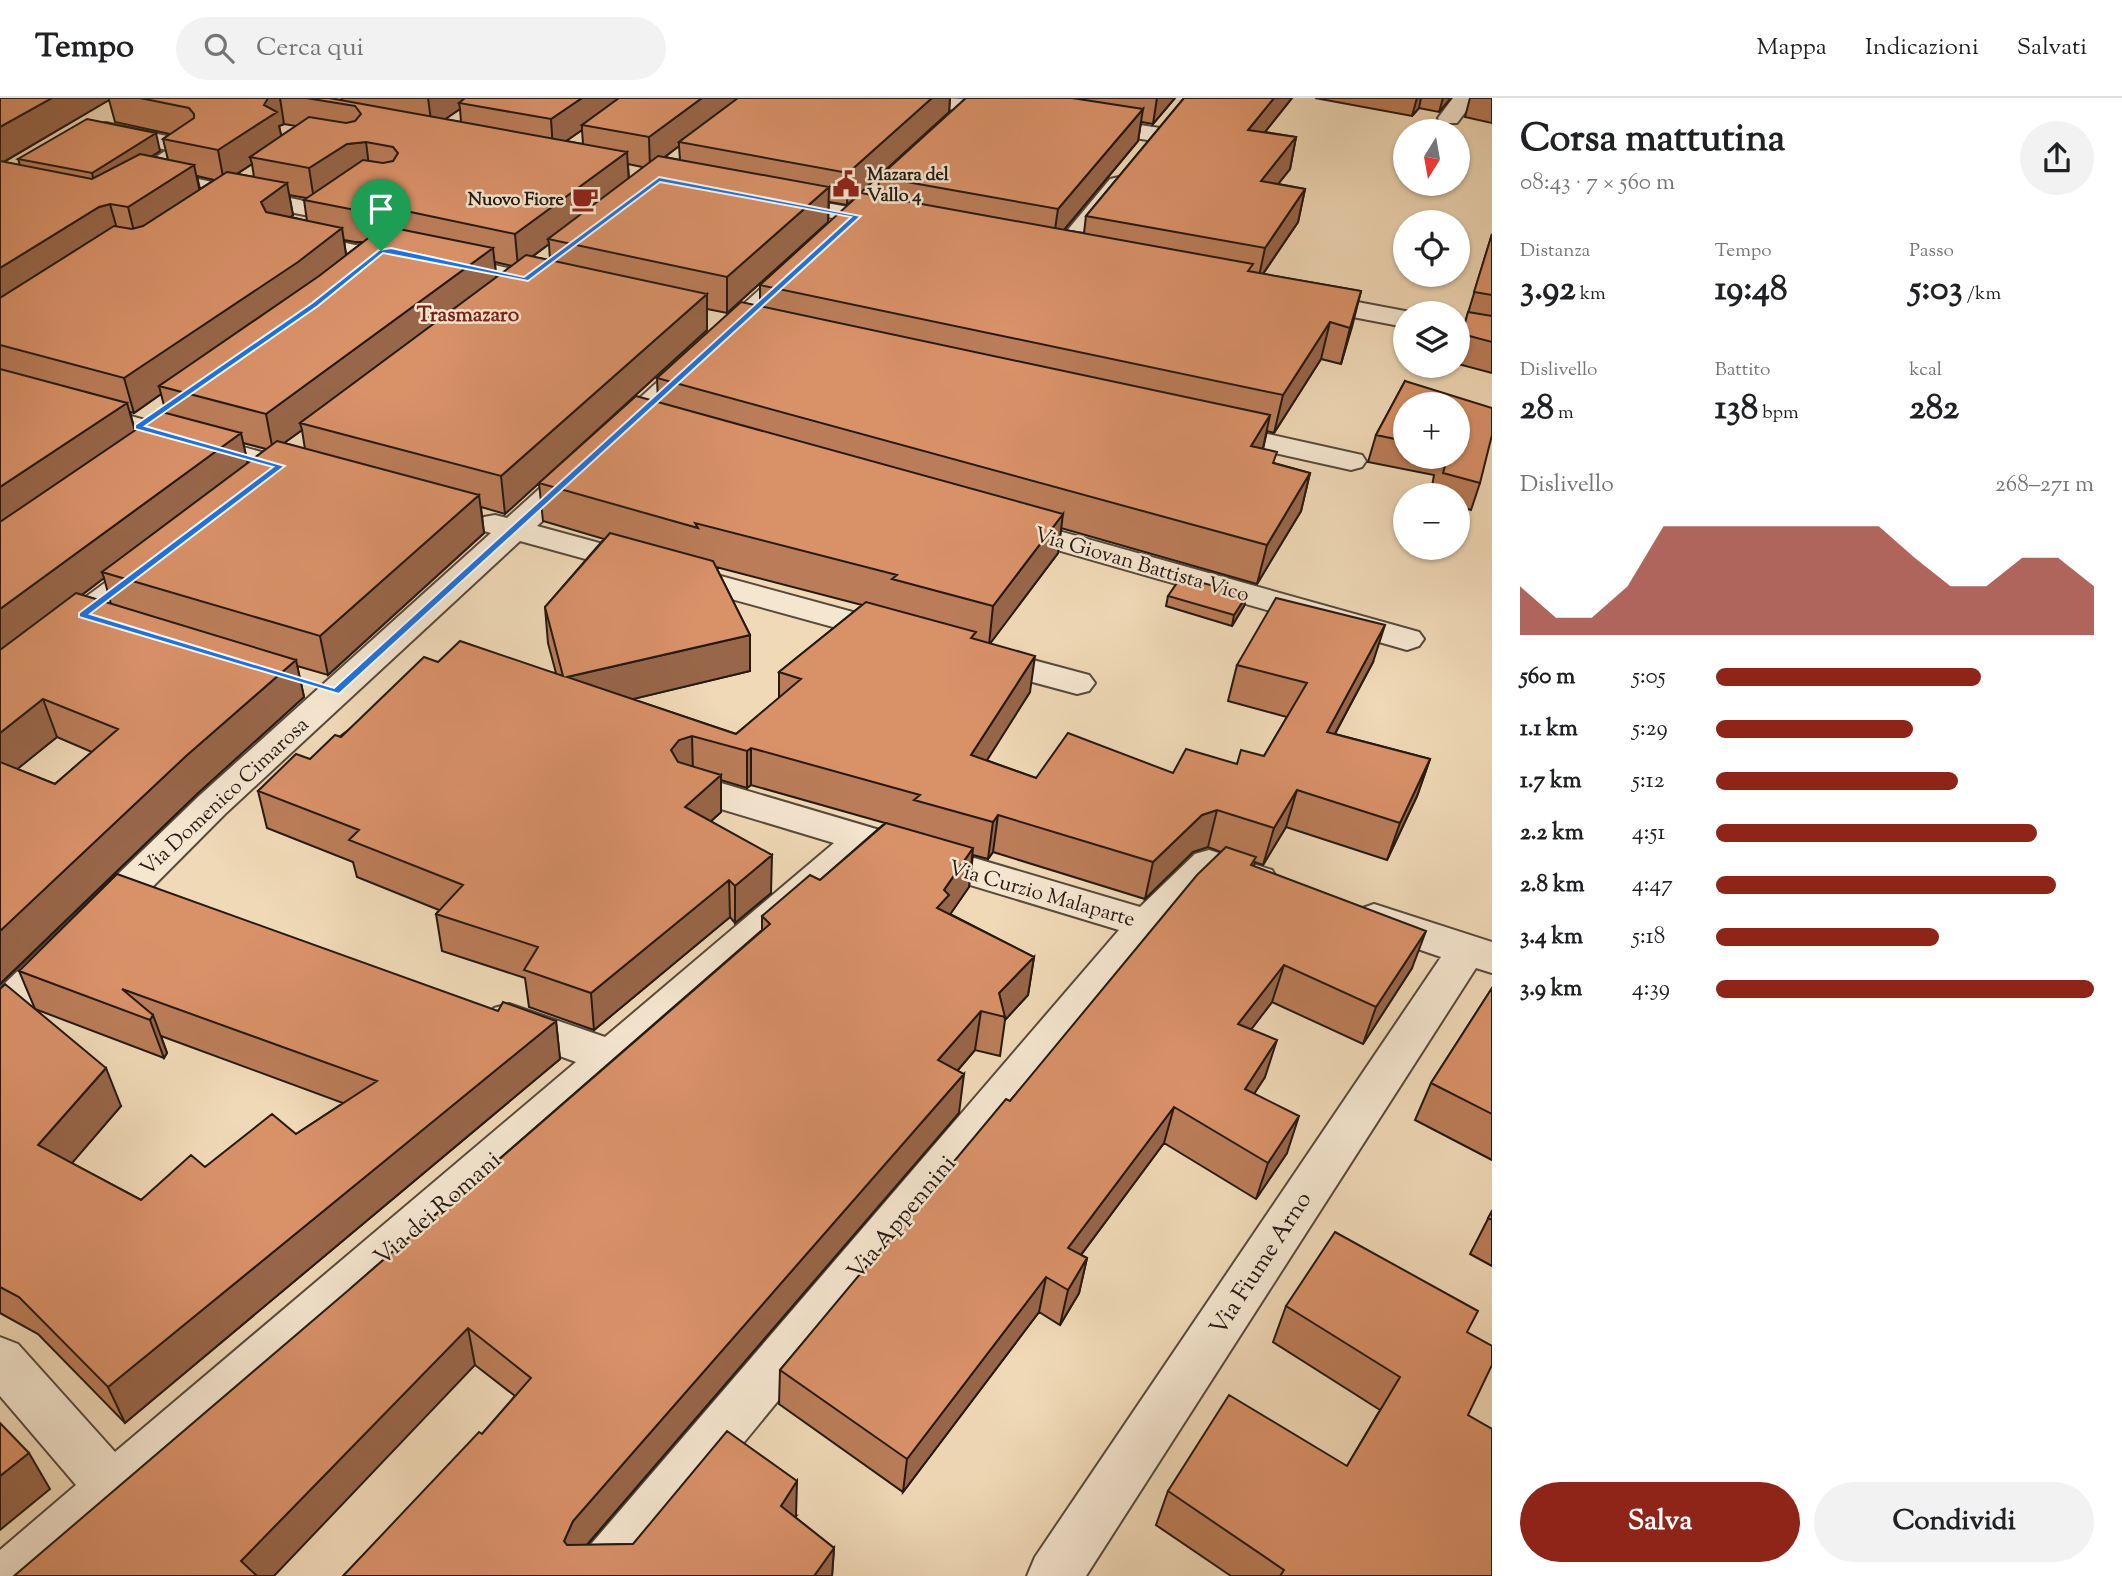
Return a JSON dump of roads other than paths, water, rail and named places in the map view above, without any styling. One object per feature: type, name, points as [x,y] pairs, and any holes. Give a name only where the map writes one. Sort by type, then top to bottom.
[{"type":"street","points":[[923,98],[977,102],[1040,117]]},
{"type":"street","points":[[1448,118],[1465,98]]},
{"type":"street","points":[[954,124],[977,102]]},
{"type":"street","points":[[101,202],[187,147],[87,127],[111,112]]},
{"type":"street","points":[[1060,254],[1168,126],[1067,121]]},
{"type":"street","points":[[142,175],[319,211]]},
{"type":"street","points":[[196,215],[252,177]]},
{"type":"street","points":[[341,196],[282,237],[368,252],[391,250],[578,291]]},
{"type":"street","points":[[751,196],[867,206],[911,226]]},
{"type":"street","name":"Via Domenico Cimarosa","points":[[0,1014],[132,884],[514,529],[647,423],[736,326],[867,206]]},
{"type":"street","points":[[1033,249],[1086,260]]},
{"type":"street","points":[[344,282],[368,252]]},
{"type":"street","points":[[494,304],[548,263]]},
{"type":"street","points":[[1286,297],[1393,317]]},
{"type":"street","points":[[1470,331],[1492,335]]},
{"type":"street","points":[[0,389],[152,431],[291,458],[332,480]]},
{"type":"street","points":[[133,458],[171,404]]},
{"type":"street","points":[[1187,425],[1351,461]]},
{"type":"street","points":[[247,491],[291,458]]},
{"type":"street","points":[[462,515],[1077,683]]},
{"type":"street","name":"Via Giovan Battista Vico","points":[[980,518],[1407,639]]},
{"type":"street","points":[[4,669],[83,615],[170,549]]},
{"type":"street","points":[[83,615],[123,627]]},
{"type":"street","points":[[296,680],[336,692]]},
{"type":"street","name":"Via Curzio Malaparte","points":[[694,788],[1148,924]]},
{"type":"street","name":"Via dei Romani","points":[[11,1576],[863,840]]},
{"type":"street","name":"Via Appennini","points":[[599,1576],[1148,924],[1209,864],[1286,890]]},
{"type":"street","points":[[132,884],[171,898]]},
{"type":"street","points":[[1338,907],[1479,954]]},
{"type":"street","name":"Via Fiume Arno","points":[[1054,1576],[1479,954]]},
{"type":"street","points":[[469,1005],[612,1057]]},
{"type":"street","points":[[0,1360],[113,1488]]},
{"type":"place","name":"Mazara del Vallo 4","points":[[846,184]]},
{"type":"place","name":"Nuovo Fiore","points":[[585,199]]},
{"type":"district","name":"Trasmazaro","points":[[468,314]]}]
